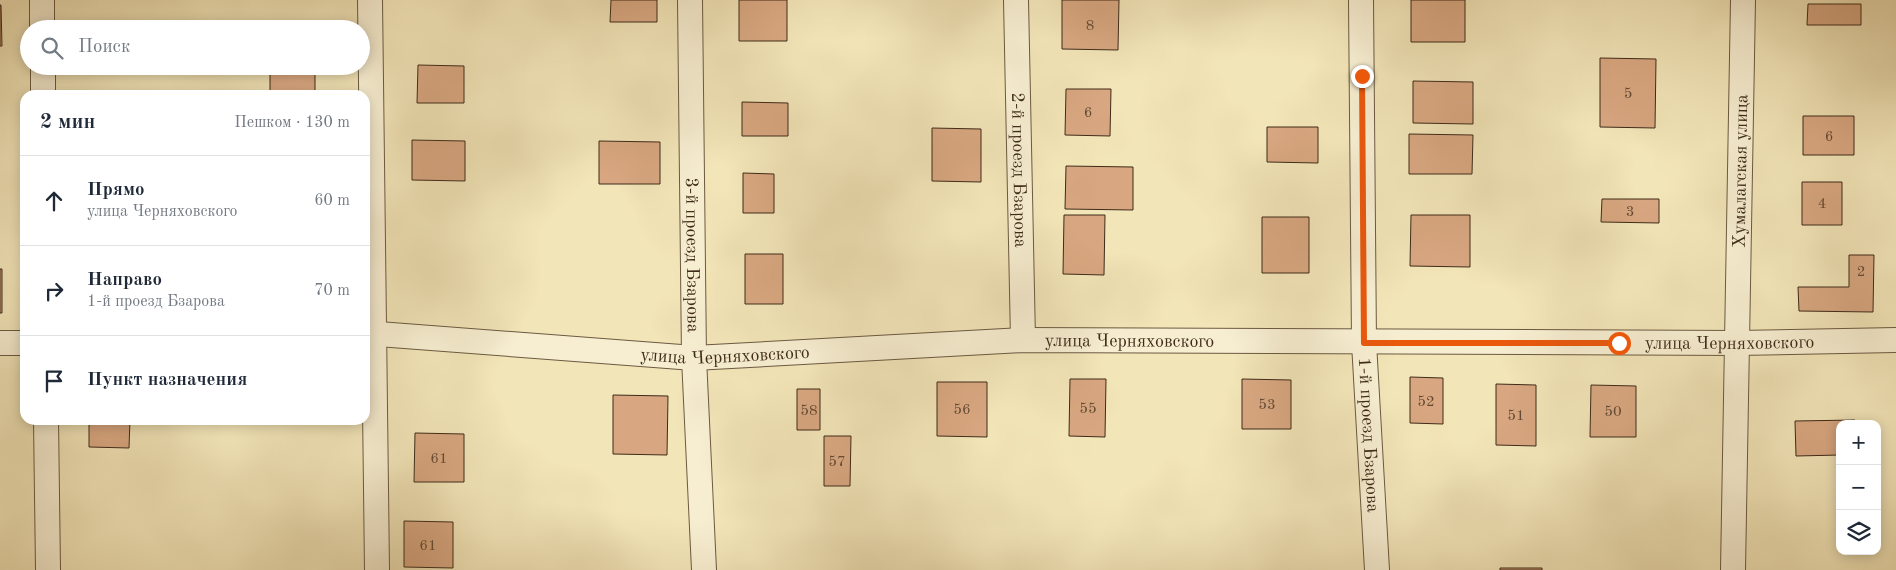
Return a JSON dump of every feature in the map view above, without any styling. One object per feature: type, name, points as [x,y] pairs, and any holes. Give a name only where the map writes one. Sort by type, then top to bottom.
[{"type":"street","points":[[42,0],[42,20]]},
{"type":"street","points":[[370,0],[371,333],[377,570]]},
{"type":"street","name":"3-й проезд Бзарова","points":[[690,0],[694,358],[704,570]]},
{"type":"street","name":"2-й проезд Бзарова","points":[[1016,0],[1023,340]]},
{"type":"street","name":"1-й проезд Бзарова","points":[[1361,0],[1364,343],[1377,570]]},
{"type":"street","name":"Хумалагская улица","points":[[1733,570],[1742,0]]},
{"type":"street","points":[[43,75],[43,90]]},
{"type":"street","name":"улица Черняховского","points":[[371,333],[694,358],[1023,340],[1364,343],[1737,343],[1896,340]]},
{"type":"street","points":[[0,343],[20,343]]},
{"type":"street","points":[[46,425],[48,570]]},
{"type":"building","points":[[611,0],[657,0],[657,22],[610,22]]},
{"type":"building","points":[[739,0],[787,0],[787,41],[739,41]]},
{"type":"building","points":[[1062,0],[1119,0],[1118,50],[1062,49]]},
{"type":"building","points":[[1411,0],[1465,0],[1465,42],[1411,42]]},
{"type":"building","points":[[1808,4],[1861,4],[1861,25],[1807,25]]},
{"type":"building","points":[[1,5],[2,46],[0,46]]},
{"type":"building","points":[[1600,58],[1656,59],[1655,128],[1600,127]]},
{"type":"building","points":[[418,65],[464,66],[464,103],[417,103]]},
{"type":"building","points":[[270,75],[315,75],[315,90],[270,90]]},
{"type":"building","points":[[1413,81],[1473,82],[1473,124],[1413,123]]},
{"type":"building","points":[[1066,89],[1111,89],[1110,136],[1065,135]]},
{"type":"building","points":[[742,102],[788,103],[788,136],[742,136]]},
{"type":"building","points":[[1803,116],[1854,116],[1854,155],[1803,155]]},
{"type":"building","points":[[1267,127],[1318,127],[1318,163],[1267,162]]},
{"type":"building","points":[[932,128],[981,129],[981,182],[932,181]]},
{"type":"building","points":[[1409,134],[1473,135],[1472,174],[1409,174]]},
{"type":"building","points":[[412,140],[465,141],[465,181],[412,180]]},
{"type":"building","points":[[599,141],[660,142],[660,184],[599,184]]},
{"type":"building","points":[[1066,166],[1133,167],[1133,210],[1065,209]]},
{"type":"building","points":[[743,173],[774,174],[774,213],[743,213]]},
{"type":"building","points":[[1802,182],[1842,182],[1842,225],[1802,225]]},
{"type":"building","points":[[1602,199],[1659,199],[1659,223],[1601,222]]},
{"type":"building","points":[[1064,215],[1105,215],[1104,275],[1063,274]]},
{"type":"building","points":[[1411,215],[1470,215],[1470,267],[1410,266]]},
{"type":"building","points":[[1262,217],[1309,217],[1309,273],[1262,273]]},
{"type":"building","points":[[745,254],[783,254],[783,304],[745,304]]},
{"type":"building","points":[[1849,255],[1874,255],[1873,312],[1799,311],[1798,287],[1849,287]]},
{"type":"building","points":[[0,269],[2,269],[2,313],[0,313]]},
{"type":"building","points":[[1410,377],[1443,378],[1443,424],[1410,423]]},
{"type":"building","points":[[1070,379],[1106,379],[1105,437],[1069,436]]},
{"type":"building","points":[[1242,379],[1291,380],[1291,429],[1242,429]]},
{"type":"building","points":[[937,382],[987,382],[987,437],[937,436]]},
{"type":"building","points":[[1496,384],[1536,385],[1536,446],[1496,445]]},
{"type":"building","points":[[1591,385],[1636,386],[1636,437],[1590,437]]},
{"type":"building","points":[[797,389],[820,389],[820,430],[797,430]]},
{"type":"building","points":[[613,395],[668,396],[667,455],[613,454]]},
{"type":"building","points":[[1836,420],[1836,455],[1796,456],[1795,421]]},
{"type":"building","points":[[89,425],[130,425],[129,448],[89,447]]},
{"type":"building","points":[[415,433],[464,434],[464,482],[414,482]]},
{"type":"building","points":[[824,436],[851,436],[850,486],[824,486]]},
{"type":"building","points":[[404,521],[453,522],[453,568],[404,567]]},
{"type":"building","points":[[1500,568],[1542,568],[1542,570],[1500,570]]},
{"type":"route","points":[[1362,76],[1364,343],[1619,343]]}]
